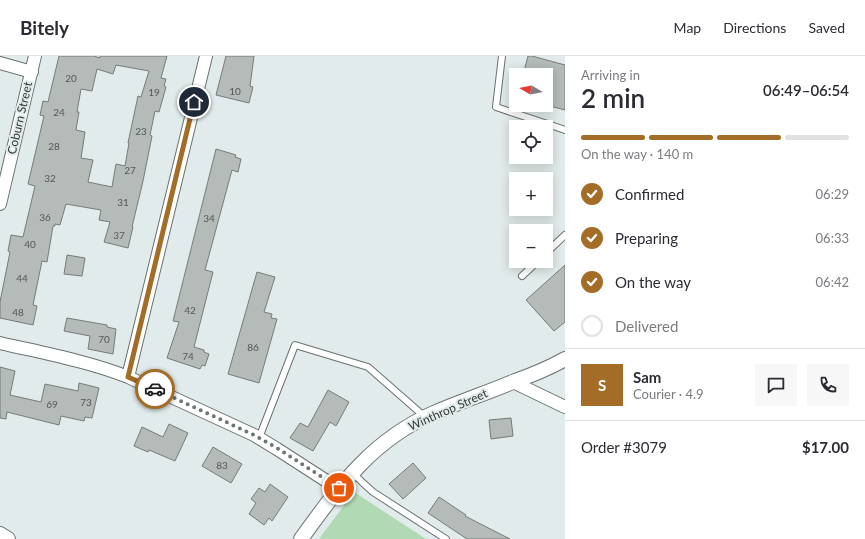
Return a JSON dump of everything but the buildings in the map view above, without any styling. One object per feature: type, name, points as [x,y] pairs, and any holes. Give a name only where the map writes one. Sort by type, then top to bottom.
[{"type":"street","name":"Coburn Street","points":[[0,204],[35,56]]},
{"type":"street","points":[[128,377],[206,56]]},
{"type":"street","points":[[0,63],[32,72]]},
{"type":"street","points":[[0,343],[88,363],[128,377],[259,438],[339,488]]},
{"type":"street","name":"Winthrop Street","points":[[301,539],[339,488],[353,472],[378,447],[397,433],[426,417],[536,373],[565,359]]},
{"type":"street","points":[[513,382],[565,407]]},
{"type":"street","points":[[0,534],[8,539]]},
{"type":"lane","points":[[502,56],[496,107],[565,130]]},
{"type":"lane","points":[[553,246],[565,235]]},
{"type":"lane","points":[[522,276],[531,268]]},
{"type":"lane","points":[[259,438],[295,345],[368,366],[426,417]]},
{"type":"lane","points":[[353,472],[373,492],[446,539]]},
{"type":"green space","points":[[354,492],[426,539],[319,539]]},
{"type":"way so far","points":[[155,389],[254,435],[339,488]]},
{"type":"route","points":[[155,389],[128,377],[194,102]]}]
